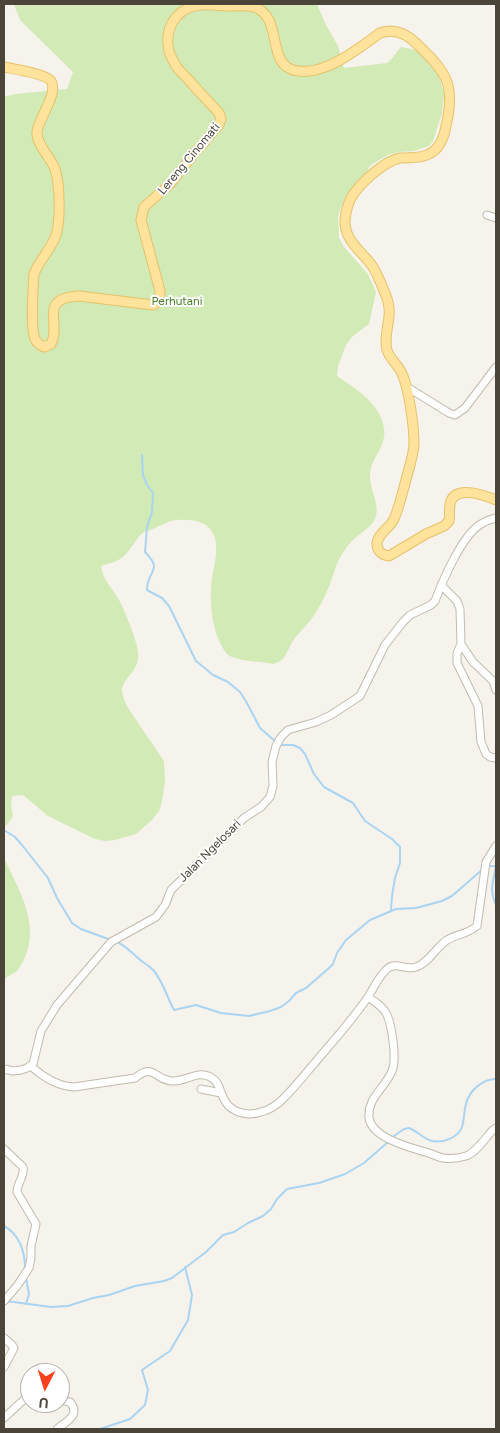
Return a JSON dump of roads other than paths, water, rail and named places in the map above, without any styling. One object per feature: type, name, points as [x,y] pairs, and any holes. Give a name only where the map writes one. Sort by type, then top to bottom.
[{"type":"main road","name":"Lereng Cinomati","points":[[4,67],[44,77],[53,85],[52,93],[37,131],[39,142],[55,168],[59,210],[58,230],[34,274],[34,337],[37,343],[44,346],[51,344],[54,339],[54,312],[60,299],[79,296],[153,305],[157,304],[160,299],[160,291],[141,220],[144,207],[170,184],[220,124],[221,119],[219,113],[174,64],[168,44],[168,35],[171,25],[178,14],[185,9],[200,5],[255,7],[269,18],[274,32],[276,50],[282,62],[300,72],[320,68],[344,58],[386,31],[394,30],[403,33],[415,42],[436,63],[450,88],[450,113],[445,134],[440,144],[430,154],[423,157],[400,158],[382,166],[367,179],[352,197],[345,219],[347,236],[372,267],[388,302],[387,351],[403,373],[407,387],[414,437],[413,454],[404,490],[393,521],[378,540],[377,547],[384,555],[389,556],[426,534],[444,526],[449,521],[450,504],[454,496],[459,493],[476,494],[496,500]]},
{"type":"street","points":[[487,215],[496,218]]},
{"type":"street","points":[[407,387],[455,415],[465,408],[496,368]]},
{"type":"street","name":"Jalan Ngelosari","points":[[30,1066],[34,1061],[41,1031],[48,1017],[100,953],[114,940],[156,917],[165,905],[171,890],[199,864],[214,846],[244,818],[261,807],[270,797],[272,792],[272,762],[276,746],[281,737],[288,730],[316,722],[331,715],[360,696],[385,645],[410,616],[431,606],[435,601],[451,562],[474,530],[480,524],[496,518]]},
{"type":"street","points":[[441,586],[457,602],[460,609],[461,644],[457,653],[457,663],[478,706],[481,742],[486,754],[496,758]]},
{"type":"street","points":[[461,644],[473,662],[492,681],[496,690]]},
{"type":"street","points":[[4,1070],[13,1072],[30,1066],[40,1074],[59,1084],[74,1087],[135,1078],[142,1072],[147,1071],[154,1072],[158,1076],[171,1081],[201,1075],[211,1077],[216,1081],[224,1099],[229,1106],[238,1112],[245,1114],[260,1113],[271,1108],[283,1099],[313,1065],[368,997],[381,975],[388,968],[397,966],[409,969],[421,965],[447,940],[470,932],[478,926],[486,862],[496,846]]},
{"type":"street","points":[[368,997],[387,1014],[394,1057],[392,1071],[373,1098],[369,1109],[369,1120],[374,1129],[383,1136],[397,1142],[442,1158],[458,1158],[467,1156],[475,1151],[496,1128]]},
{"type":"street","points":[[201,1089],[221,1094]]},
{"type":"street","points":[[4,1149],[23,1167],[24,1173],[16,1190],[36,1224],[31,1246],[30,1264],[25,1274],[5,1299]]},
{"type":"street","points":[[4,1338],[14,1348],[4,1367]]},
{"type":"street","points":[[57,1429],[74,1415],[74,1406],[70,1402]]},
{"type":"street","points":[[4,1418],[20,1403]]},
{"type":"waterway","points":[[142,455],[143,475],[153,493],[152,512],[147,527],[145,552],[151,558],[154,567],[149,578],[147,590],[162,598],[169,606],[196,661],[213,675],[228,682],[240,692],[260,728],[276,742]]},
{"type":"waterway","points":[[280,745],[293,745],[300,748],[305,754],[314,774],[324,787],[353,803],[365,821],[392,839],[400,847],[400,863],[395,878],[391,910]]},
{"type":"waterway","points":[[4,830],[15,837],[48,878],[72,923],[81,929],[111,940]]},
{"type":"waterway","points":[[487,866],[496,866],[492,890],[496,905]]},
{"type":"waterway","points":[[115,941],[125,946],[154,971],[174,1010],[196,1005],[221,1013],[249,1016],[281,1007],[296,993],[306,988],[333,964],[337,953],[346,940],[370,920],[396,909],[416,908],[442,901],[452,896],[483,869]]},
{"type":"waterway","points":[[391,1138],[404,1129],[409,1128],[432,1141],[454,1137],[462,1127],[466,1104],[473,1090],[481,1083],[496,1079]]},
{"type":"waterway","points":[[6,1301],[51,1307],[68,1306],[135,1286],[172,1278],[206,1252],[223,1235],[234,1232],[263,1216],[287,1189],[319,1183],[345,1174],[364,1163],[388,1142]]},
{"type":"waterway","points":[[4,1226],[17,1238],[24,1255],[25,1268]]},
{"type":"waterway","points":[[100,1429],[130,1419],[145,1405],[148,1390],[142,1370],[170,1351],[188,1320],[192,1295],[185,1267]]},
{"type":"waterway","points":[[26,1278],[29,1294],[26,1304]]},
{"type":"park label","name":"Perhutani","points":[[177,301]]}]
